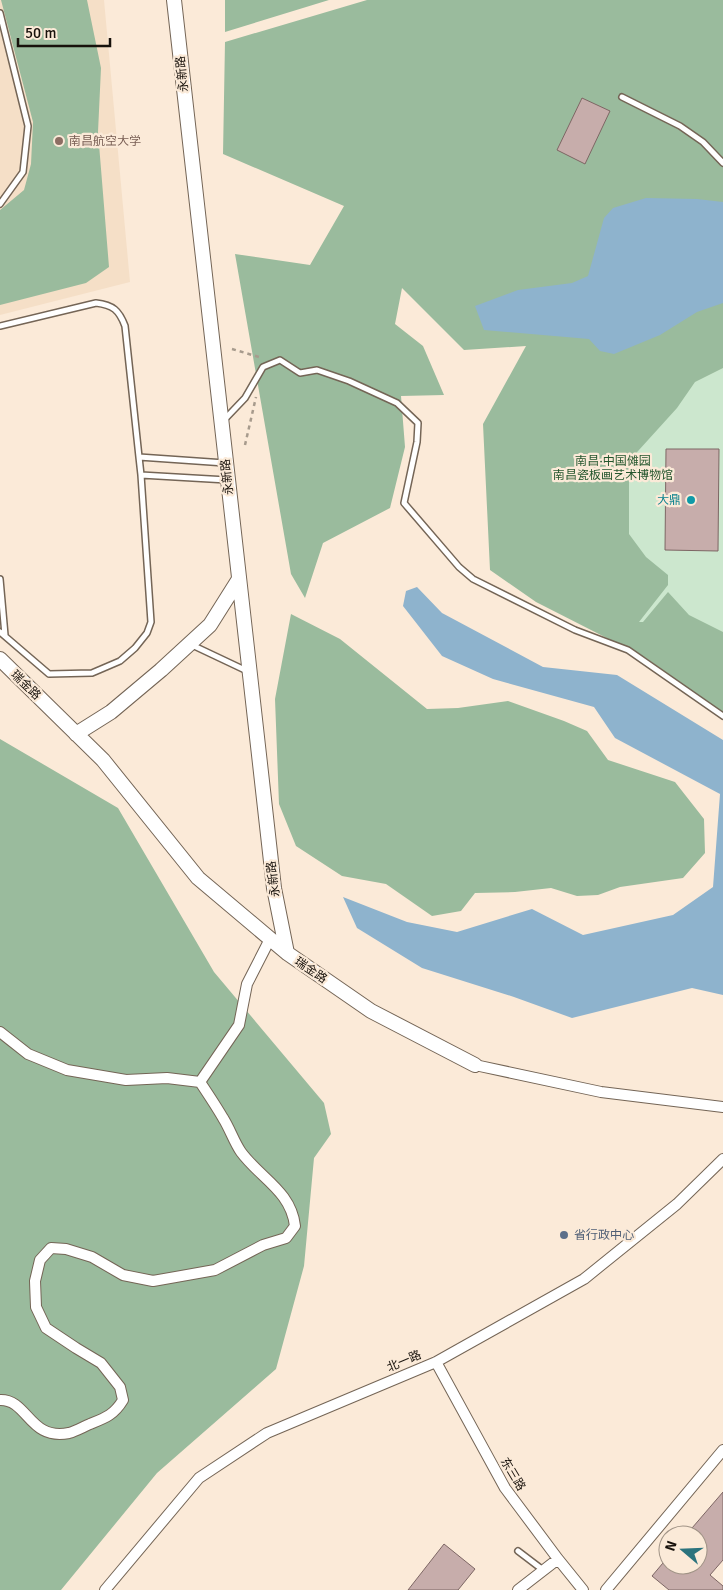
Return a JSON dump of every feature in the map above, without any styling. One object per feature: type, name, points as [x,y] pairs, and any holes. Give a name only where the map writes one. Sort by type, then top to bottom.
[{"type":"street","name":"永新路","points":[[174,0],[275,901],[286,953]]},
{"type":"street","points":[[76,734],[111,712],[162,670],[210,625],[239,579]]},
{"type":"street","name":"瑞金路","points":[[0,659],[103,760],[198,878],[286,953],[371,1011],[475,1065],[600,1092],[723,1107]]},
{"type":"street","points":[[200,1082],[239,1025],[247,984],[270,939]]},
{"type":"street","points":[[0,1032],[28,1054],[67,1070],[126,1080],[167,1078],[200,1082]]},
{"type":"street","points":[[0,1400],[6,1400],[16,1405],[39,1429],[51,1433],[68,1433],[107,1417],[117,1409],[123,1400],[120,1387],[101,1363],[46,1328],[36,1307],[35,1281],[40,1260],[51,1248],[66,1249],[84,1254],[123,1275],[153,1281],[215,1270],[263,1245],[286,1238],[295,1226],[294,1216],[289,1206],[276,1187],[241,1152],[223,1118],[200,1082]]},
{"type":"street","name":"北一路","points":[[105,1590],[199,1478],[267,1432],[436,1362],[584,1279],[677,1204],[723,1159]]},
{"type":"street","name":"东三路","points":[[436,1362],[506,1488],[583,1590]]},
{"type":"street","points":[[606,1590],[723,1450]]},
{"type":"street","points":[[518,1590],[558,1559]]},
{"type":"lane","points":[[0,13],[28,126],[23,172],[0,204]]},
{"type":"lane","points":[[622,97],[680,126],[703,142],[723,163]]},
{"type":"lane","points":[[0,326],[96,303],[108,305],[121,315],[125,326],[141,476],[151,622],[147,634],[120,661],[92,673],[49,674],[2,634],[0,578]]},
{"type":"lane","points":[[221,422],[245,398],[263,367],[280,360],[300,372],[317,370],[349,381],[397,403],[418,422],[417,442],[404,503],[459,567],[473,579],[503,595],[575,630],[628,650],[723,716]]},
{"type":"lane","points":[[139,457],[226,463]]},
{"type":"lane","points":[[141,476],[228,480]]},
{"type":"lane","points":[[190,644],[250,673]]},
{"type":"lane","points":[[518,1551],[544,1570]]},
{"type":"shaded area","name":"南昌航空大学","points":[[0,0],[104,0],[130,282],[0,315]]},
{"type":"green space","name":"南昌航空大学","points":[[1,0],[87,0],[101,68],[98,132],[109,267],[86,283],[0,305],[0,210],[24,190],[31,164],[33,122]]},
{"type":"green space","points":[[225,0],[329,0],[225,32]]},
{"type":"green space","points":[[367,0],[723,0],[723,368],[695,382],[677,408],[629,461],[629,534],[646,557],[668,575],[668,585],[639,622],[643,622],[668,592],[689,615],[723,632],[723,713],[646,658],[536,602],[490,570],[483,424],[526,346],[464,350],[402,288],[395,324],[423,346],[444,395],[401,396],[405,447],[390,508],[323,543],[305,598],[291,574],[235,254],[310,265],[344,206],[223,154],[225,42]]},
{"type":"green space","name":"南昌·中国傩园 南昌瓷板画艺术博物馆","points":[[723,313],[723,707],[637,644],[554,369]]},
{"type":"green space","points":[[291,614],[340,639],[427,709],[458,708],[508,701],[587,731],[608,760],[675,782],[704,819],[705,853],[683,878],[620,887],[598,895],[577,896],[551,888],[515,892],[475,893],[461,911],[432,916],[386,884],[342,876],[296,846],[279,804],[275,699]]},
{"type":"green space","points":[[0,739],[118,808],[214,972],[324,1103],[331,1134],[314,1158],[304,1266],[276,1369],[157,1473],[61,1590],[0,1590]]},
{"type":"water","points":[[646,198],[697,199],[723,202],[723,303],[697,312],[660,335],[614,354],[600,351],[589,339],[484,330],[475,306],[518,290],[572,283],[588,276],[604,218],[613,208]]},
{"type":"water","points":[[417,587],[442,613],[543,667],[617,675],[723,740],[723,995],[692,988],[572,1018],[514,997],[422,968],[357,928],[343,897],[407,922],[457,932],[532,909],[583,935],[673,915],[713,887],[720,794],[615,738],[594,707],[493,679],[442,656],[403,606],[406,591]]},
{"type":"building","points":[[582,98],[610,111],[585,164],[557,150]]},
{"type":"building","points":[[666,449],[719,449],[718,551],[665,550]]},
{"type":"building","points":[[723,1492],[723,1560],[710,1575],[723,1586],[723,1590],[669,1590],[652,1576],[658,1569],[658,1575],[708,1575],[708,1525],[695,1525]]},
{"type":"building","points":[[444,1544],[475,1569],[458,1590],[408,1590]]},
{"type":"place","name":"南昌航空大学","points":[[59,141]]},
{"type":"place","name":"大鼎","points":[[691,500]]},
{"type":"place","name":"省行政中心","points":[[564,1235]]}]
